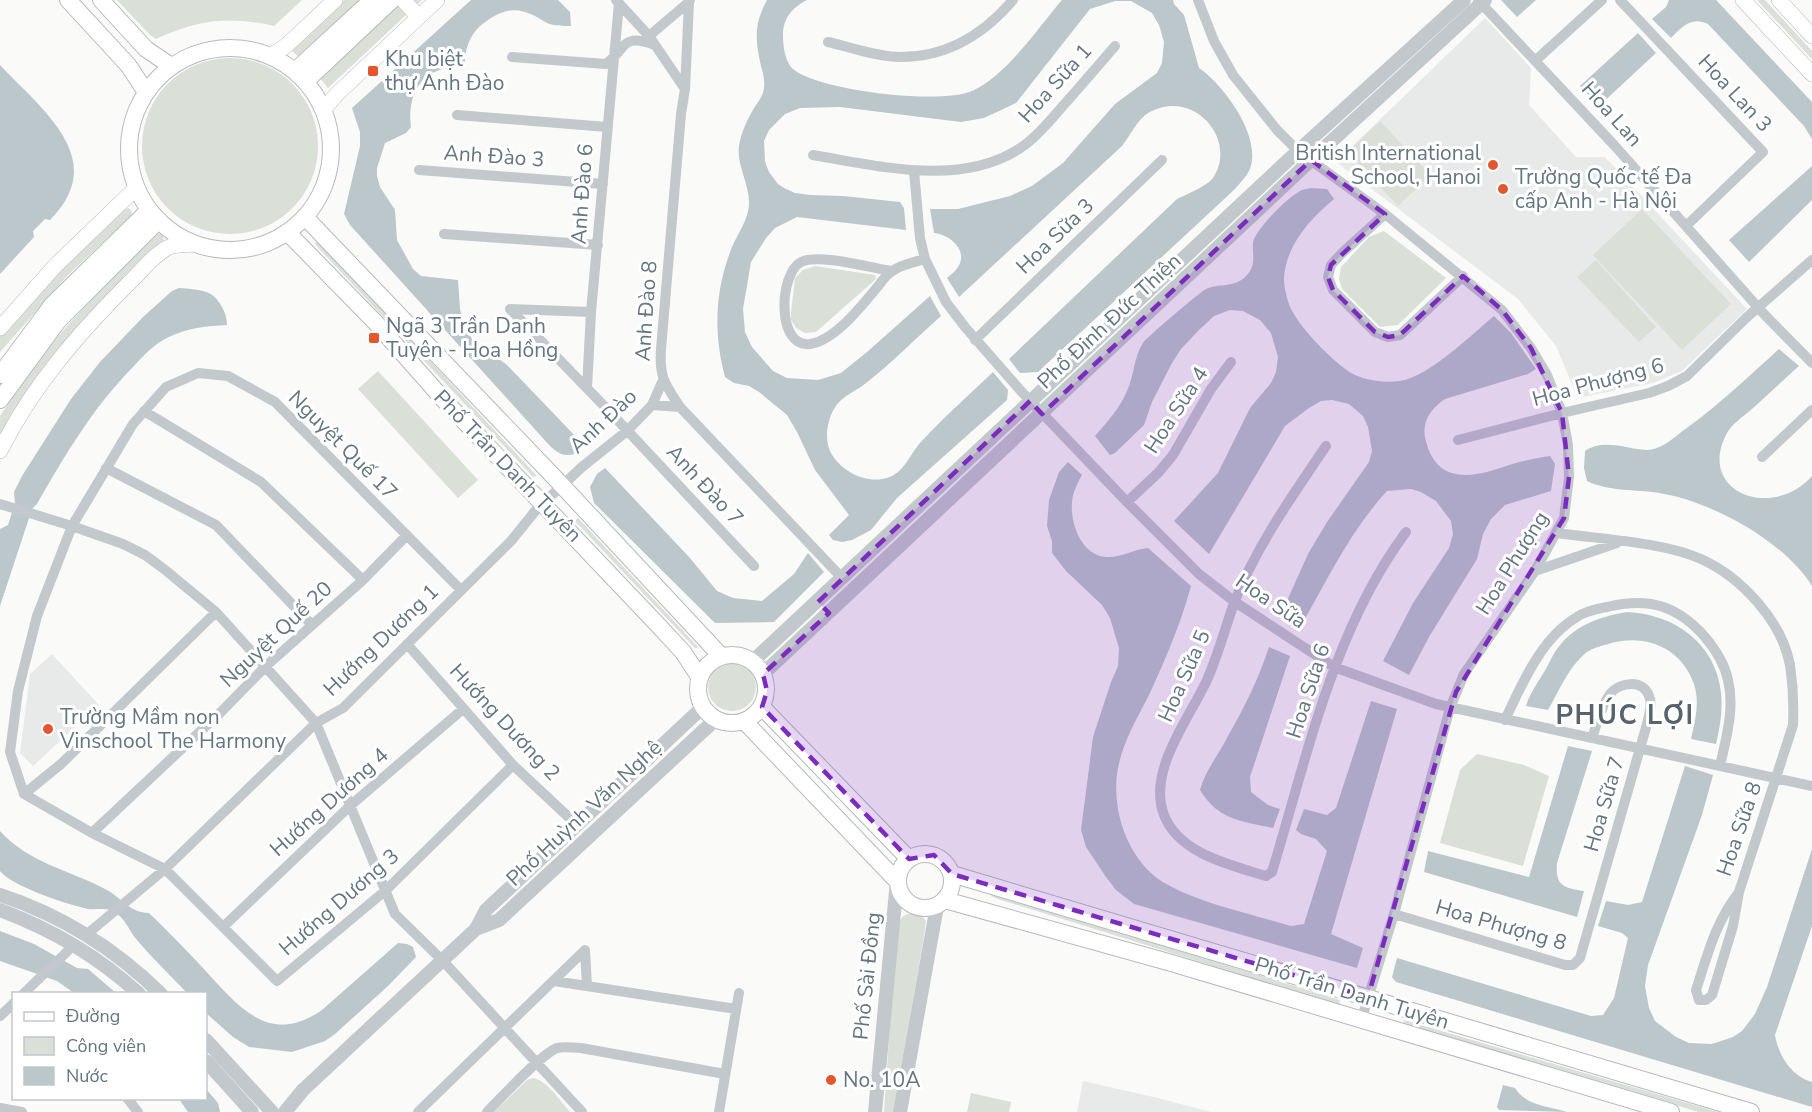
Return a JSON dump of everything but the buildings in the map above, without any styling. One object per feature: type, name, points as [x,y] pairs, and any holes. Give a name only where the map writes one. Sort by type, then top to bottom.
[{"type":"main road","points":[[68,0],[128,65],[146,92]]},
{"type":"main road","points":[[101,0],[146,49],[171,66]]},
{"type":"main road","points":[[271,56],[287,45],[335,0]]},
{"type":"main road","points":[[300,76],[372,0]]},
{"type":"main road","points":[[300,76],[392,0]]},
{"type":"main road","points":[[403,0],[419,17]]},
{"type":"main road","points":[[324,109],[336,94],[437,0]]},
{"type":"main road","points":[[1743,0],[1812,74]]},
{"type":"main road","points":[[1779,0],[1812,36]]},
{"type":"main road","points":[[237,47],[271,56],[300,76],[316,94],[324,109],[332,141],[330,165],[323,189],[305,217],[287,232],[263,244],[247,249],[230,250],[196,244],[174,233],[154,215],[136,189],[130,164],[129,139],[132,122],[146,92],[171,66],[202,51],[237,47]]},
{"type":"main road","points":[[0,328],[55,266],[136,189]]},
{"type":"main road","points":[[0,375],[52,305],[154,215]]},
{"type":"main road","points":[[0,400],[58,321],[154,215]]},
{"type":"main road","name":"Phố Trần Danh Tuyên","points":[[305,217],[721,656]]},
{"type":"main road","name":"Phố Trần Danh Tuyên","points":[[287,232],[376,323],[443,399],[683,652],[700,678]]},
{"type":"main road","points":[[0,451],[10,430],[43,380],[92,321],[157,256],[170,247],[196,244]]},
{"type":"main road","points":[[738,655],[758,668],[767,691],[762,707],[757,713],[744,721],[730,723],[710,713],[698,693],[700,678],[708,665],[721,656],[738,655]]},
{"type":"main road","points":[[762,707],[909,859]]},
{"type":"main road","points":[[744,721],[897,881],[903,897],[912,905],[923,909],[941,903],[952,889],[952,874],[948,865],[936,856],[921,854],[909,859],[901,869],[897,881]]},
{"type":"main road","name":"Phố Trần Danh Tuyên","points":[[952,874],[1751,1112]]},
{"type":"main road","name":"Phố Trần Danh Tuyên","points":[[941,903],[1167,962],[1671,1112]]},
{"type":"street","points":[[828,42],[900,57],[928,54],[957,46],[978,33],[998,18],[1012,0]]},
{"type":"street","name":"Hoa Phượng","points":[[1198,0],[1214,41],[1233,75],[1276,130],[1298,151],[1384,214],[1502,310],[1531,348],[1547,375],[1562,413],[1568,445],[1569,477],[1564,518],[1535,571],[1464,674],[1450,708],[1394,914],[1361,1021]]},
{"type":"street","name":"Phố Đinh Đức Thiện","points":[[758,668],[818,602],[1030,401],[1464,0]]},
{"type":"street","points":[[1536,60],[1602,0]]},
{"type":"street","name":"Hoa Lan 3","points":[[1620,0],[1763,152],[1686,226]]},
{"type":"street","points":[[618,1],[652,41],[685,89]]},
{"type":"street","name":"Anh Đào 6","points":[[587,388],[591,312],[618,1]]},
{"type":"street","points":[[652,41],[689,1]]},
{"type":"street","name":"Anh Đào 8","points":[[689,1],[685,89],[660,363],[663,380],[680,406],[843,579]]},
{"type":"street","name":"Phố Đinh Đức Thiện","points":[[758,668],[829,613],[1482,1]]},
{"type":"street","name":"Hoa Lan","points":[[1482,1],[1758,307],[1812,363]]},
{"type":"street","points":[[512,57],[606,64],[628,42],[637,39],[652,41]]},
{"type":"street","name":"Hoa Sữa 1","points":[[813,155],[914,171],[974,166],[1009,154],[1025,145],[1039,133],[1115,46]]},
{"type":"street","points":[[457,115],[607,128]]},
{"type":"street","name":"Hoa Sữa 3","points":[[975,340],[1162,160]]},
{"type":"street","name":"Anh Đào 3","points":[[419,170],[603,184]]},
{"type":"street","name":"Hoa Sữa","points":[[914,171],[920,238],[925,259],[946,302],[975,340],[1042,414],[1199,574],[1235,602],[1334,667],[1450,708],[1812,786]]},
{"type":"street","points":[[1384,214],[1341,254],[1331,266],[1328,277],[1333,290],[1375,332],[1388,337],[1400,335],[1463,276]]},
{"type":"street","points":[[444,234],[598,245]]},
{"type":"street","points":[[891,271],[818,258],[801,262],[791,273],[784,304],[787,327],[791,336],[800,342],[810,344],[829,337],[857,310],[891,271],[925,259]]},
{"type":"street","name":"Hoa Phượng 6","points":[[1458,440],[1649,393],[1687,376],[1758,307],[1812,260]]},
{"type":"street","name":"Anh Đào 7","points":[[591,312],[510,309],[754,566]]},
{"type":"street","name":"Hoa Sữa 4","points":[[1127,502],[1158,473],[1173,455],[1210,389],[1231,362]]},
{"type":"street","name":"Nguyệt Quế 17","points":[[24,794],[10,752],[18,691],[37,616],[72,526],[133,424],[166,387],[198,373],[228,376],[275,402],[460,590]]},
{"type":"street","name":"Anh Đào","points":[[562,486],[627,431],[652,405],[663,380]]},
{"type":"street","points":[[652,405],[680,406]]},
{"type":"street","points":[[1762,458],[1812,410]]},
{"type":"street","points":[[144,411],[261,482],[363,580]]},
{"type":"street","name":"Hoa Sữa 5","points":[[1272,872],[1266,876],[1201,853],[1174,831],[1165,816],[1160,799],[1163,767],[1207,680],[1235,602],[1263,543],[1326,446]]},
{"type":"street","points":[[106,468],[216,525],[312,625]]},
{"type":"street","name":"Hướng Dương 1","points":[[86,935],[165,868],[316,723],[343,708],[511,541],[562,486]]},
{"type":"street","points":[[2,505],[123,544],[164,568],[216,612],[316,723],[395,914],[443,961],[582,1112]]},
{"type":"street","name":"Hoa Sữa 6","points":[[1272,872],[1334,667],[1361,607],[1388,557],[1406,532]]},
{"type":"street","name":"Hoa Sữa 8","points":[[1557,533],[1670,550],[1700,558],[1727,573],[1760,605],[1775,626],[1789,663],[1794,705],[1793,725],[1738,892],[1733,926],[1712,995],[1706,1000],[1699,1000],[1696,990],[1718,923],[1738,892]]},
{"type":"street","name":"Nguyệt Quế 20","points":[[92,833],[221,712],[266,666],[363,580],[406,536]]},
{"type":"street","points":[[1535,571],[1621,542]]},
{"type":"street","points":[[818,602],[829,613]]},
{"type":"street","points":[[1505,720],[1536,660],[1550,641],[1578,616],[1619,604],[1641,602],[1664,606],[1681,614],[1697,628],[1711,644],[1728,679],[1731,698],[1730,721],[1720,766]]},
{"type":"street","points":[[24,794],[61,764],[216,612]]},
{"type":"street","name":"Hướng Dương 2","points":[[407,644],[513,765],[577,825]]},
{"type":"street","name":"Hoa Sữa 7","points":[[1592,738],[1609,695],[1617,688],[1626,684],[1638,685],[1650,696],[1651,710],[1594,910]]},
{"type":"street","name":"Hướng Dương 4","points":[[223,927],[351,805],[463,709]]},
{"type":"street","name":"Phố Huỳnh Văn Nghệ","points":[[285,1112],[303,1090],[476,929],[486,910],[577,825],[710,713]]},
{"type":"street","name":"Phố Huỳnh Văn Nghệ","points":[[476,929],[500,920],[710,713]]},
{"type":"street","name":"Hướng Dương 3","points":[[24,794],[92,833],[165,868],[277,981],[385,891],[513,765]]},
{"type":"street","name":"Phố Sài Đồng","points":[[875,1112],[897,881]]},
{"type":"street","points":[[0,895],[45,913],[86,935],[116,955],[160,992]]},
{"type":"street","points":[[900,1112],[941,903]]},
{"type":"street","points":[[0,910],[74,945],[108,967],[139,992]]},
{"type":"street","name":"Hoa Phượng 8","points":[[1394,914],[1573,966],[1580,958],[1594,910]]},
{"type":"street","points":[[38,926],[45,913]]},
{"type":"street","points":[[24,992],[74,945]]},
{"type":"street","points":[[418,1112],[585,950],[587,986]]},
{"type":"street","points":[[108,967],[116,955]]},
{"type":"street","points":[[554,981],[736,1009]]},
{"type":"street","points":[[718,1112],[739,993]]},
{"type":"street","points":[[207,1041],[272,1112]]},
{"type":"street","points":[[487,1112],[537,1063],[551,1051],[560,1047],[581,1048],[725,1074]]},
{"type":"street","points":[[207,1062],[252,1112]]},
{"type":"street","points":[[129,1100],[138,1112]]},
{"type":"street","points":[[0,1108],[22,1112]]},
{"type":"highlighted area","points":[[1311,160],[1385,214],[1331,265],[1328,277],[1333,290],[1375,332],[1388,337],[1400,335],[1463,276],[1502,310],[1531,348],[1562,413],[1569,477],[1564,518],[1456,692],[1368,997],[952,874],[934,855],[909,859],[762,707],[767,691],[763,674],[829,613],[818,602],[1030,401],[1042,414]]},
{"type":"shaded area","name":"Trường Quốc tế Đa cấp Anh - Hà Nội","points":[[1485,18],[1531,68],[1529,105],[1576,157],[1605,157],[1747,309],[1682,371],[1653,383],[1578,398],[1556,346],[1518,299],[1336,162]]},
{"type":"shaded area","name":"Trường Mầm non Vinschool The Harmony","points":[[52,654],[99,705],[33,766],[20,753],[30,674]]},
{"type":"shaded area","points":[[1083,1081],[1158,1098],[1211,1112],[1077,1112]]},
{"type":"green space","points":[[117,0],[302,0],[274,26],[242,21],[214,21],[187,27],[156,39]]},
{"type":"green space","points":[[344,0],[363,0],[301,59],[291,50]]},
{"type":"green space","points":[[404,0],[422,0],[328,88],[320,78]]},
{"type":"green space","points":[[1757,0],[1765,0],[1812,51],[1812,59]]},
{"type":"green space","points":[[230,58],[264,65],[279,73],[292,84],[303,97],[311,112],[318,146],[311,180],[303,195],[292,208],[279,219],[264,227],[230,234],[196,227],[181,219],[168,208],[157,195],[149,180],[142,146],[149,112],[157,97],[168,84],[181,73],[196,65]]},
{"type":"green space","points":[[1380,121],[1431,175],[1398,206],[1347,152]]},
{"type":"green space","points":[[129,208],[132,212],[131,216],[68,275],[0,352],[0,335],[61,268],[124,209]]},
{"type":"green space","points":[[1642,209],[1731,304],[1682,350],[1593,255]]},
{"type":"green space","points":[[1384,231],[1446,278],[1398,325],[1380,327],[1342,289],[1339,279],[1341,267],[1369,237]]},
{"type":"green space","points":[[157,233],[163,235],[164,242],[0,438],[0,416],[43,353]]},
{"type":"green space","points":[[317,241],[537,476],[533,477],[315,244]]},
{"type":"green space","points":[[1596,260],[1656,327],[1639,342],[1577,277]]},
{"type":"green space","points":[[815,266],[875,275],[876,279],[816,332],[805,333],[796,328],[791,320],[795,278],[803,270]]},
{"type":"green space","points":[[378,371],[478,480],[458,498],[358,389]]},
{"type":"green space","points":[[578,518],[698,647],[697,648],[575,521]]},
{"type":"green space","points":[[727,663],[737,663],[749,670],[756,682],[756,692],[749,704],[737,711],[727,711],[712,700],[708,692],[708,682],[719,667]]},
{"type":"green space","points":[[1477,754],[1524,765],[1549,776],[1523,866],[1440,843],[1460,770]]},
{"type":"green space","points":[[992,894],[1340,1000],[1339,1005],[995,898],[991,896]]},
{"type":"green space","points":[[911,913],[922,916],[926,921],[893,1112],[884,1112],[896,934],[900,920]]},
{"type":"green space","points":[[1404,1020],[1718,1112],[1699,1112],[1403,1025]]},
{"type":"green space","points":[[533,1078],[549,1087],[570,1112],[494,1112],[527,1080]]},
{"type":"green space","points":[[971,1093],[1011,1102],[1009,1112],[967,1112]]},
{"type":"water","points":[[471,0],[558,0],[570,12],[571,26],[550,24],[527,12],[512,10],[499,14],[479,27],[466,50],[465,66],[437,71],[423,80],[418,87],[412,102],[411,127],[406,133],[385,143],[377,168],[377,176],[380,187],[395,210],[397,240],[413,269],[421,276],[458,280],[460,309],[464,325],[472,339],[507,365],[579,440],[582,446],[578,453],[566,455],[550,446],[350,225],[344,214],[360,146],[360,132],[352,108]]},
{"type":"water","points":[[767,0],[807,0],[789,14],[783,29],[785,54],[793,69],[807,77],[828,84],[853,89],[881,94],[935,97],[972,91],[985,84],[1021,50],[1062,0],[1173,0],[1184,15],[1199,68],[1230,100],[1239,114],[1251,144],[1252,158],[1249,171],[1235,189],[1038,372],[1020,373],[1009,359],[1177,199],[1202,187],[1213,178],[1219,163],[1220,149],[1216,135],[1208,122],[1197,113],[1183,107],[1168,106],[1147,114],[1122,146],[959,297],[947,278],[959,265],[960,252],[950,239],[934,233],[930,209],[958,209],[1010,196],[1032,186],[1063,163],[1115,104],[1157,73],[1162,63],[1164,42],[1159,25],[1152,13],[1131,1],[1115,1],[1090,9],[1016,103],[984,118],[961,122],[840,107],[800,108],[785,114],[769,130],[764,141],[765,162],[778,184],[795,193],[900,202],[904,208],[906,230],[797,217],[775,228],[751,262],[743,309],[745,332],[752,347],[773,371],[787,378],[818,380],[841,373],[930,296],[941,316],[895,359],[862,386],[844,397],[837,405],[827,431],[829,448],[836,461],[861,477],[880,479],[890,477],[901,469],[917,446],[993,372],[1008,390],[1007,400],[897,498],[871,530],[852,540],[842,542],[833,540],[829,535],[849,515],[815,470],[787,415],[759,392],[749,386],[734,383],[725,377],[721,360],[717,327],[719,295],[726,263],[745,221],[749,205],[739,160],[739,146],[747,122],[763,91],[764,79],[757,32]]},
{"type":"water","points":[[1501,0],[1536,0],[1517,17]]},
{"type":"water","points":[[1669,0],[1716,0],[1812,102],[1812,139],[1804,126],[1708,24],[1692,22],[1671,38],[1652,19],[1666,7]]},
{"type":"water","points":[[1638,33],[1656,53],[1599,106],[1580,86]]},
{"type":"water","points":[[0,65],[50,117],[63,136],[72,156],[74,176],[67,198],[50,220],[45,219],[33,231],[34,237],[0,274]]},
{"type":"water","points":[[1812,166],[1812,200],[1749,262],[1729,240]]},
{"type":"water","points":[[1311,188],[1327,189],[1334,199],[1308,224],[1294,244],[1285,267],[1287,297],[1305,330],[1321,348],[1348,371],[1360,377],[1383,382],[1412,378],[1450,354],[1494,316],[1511,333],[1536,369],[1528,374],[1445,399],[1432,410],[1427,420],[1424,431],[1430,453],[1437,464],[1446,471],[1469,475],[1550,456],[1555,464],[1551,491],[1505,505],[1491,519],[1483,534],[1477,559],[1429,637],[1409,675],[1383,661],[1413,603],[1449,548],[1453,534],[1451,521],[1436,501],[1421,492],[1411,489],[1387,491],[1351,539],[1301,626],[1281,614],[1308,554],[1327,522],[1369,462],[1372,451],[1368,427],[1363,416],[1349,404],[1332,400],[1321,401],[1285,426],[1209,554],[1174,521],[1218,473],[1250,408],[1271,383],[1276,372],[1278,357],[1271,333],[1260,320],[1243,311],[1230,310],[1214,316],[1181,349],[1172,363],[1152,402],[1144,425],[1115,453],[1110,455],[1095,436],[1113,415],[1124,397],[1143,343],[1206,289],[1236,283],[1245,277],[1253,265],[1253,243],[1259,230],[1296,193]]},
{"type":"water","points":[[179,288],[204,291],[214,296],[223,309],[227,325],[190,330],[164,340],[154,346],[119,381],[81,432],[32,509],[0,606],[0,529],[8,525],[15,503],[14,492],[22,476],[71,399],[100,362],[143,317],[172,291]]},
{"type":"water","points":[[1779,349],[1799,366],[1728,431],[1720,455],[1722,472],[1730,485],[1743,494],[1760,498],[1778,497],[1796,489],[1812,476],[1812,586],[1800,569],[1784,554],[1765,539],[1723,514],[1679,497],[1596,485],[1587,481],[1584,468],[1585,451],[1594,447],[1613,445],[1649,450],[1665,444],[1712,409]]},
{"type":"water","points":[[1068,462],[1082,475],[1073,495],[1072,510],[1075,528],[1090,551],[1097,555],[1112,557],[1148,548],[1191,586],[1173,640],[1127,739],[1118,768],[1116,785],[1120,819],[1133,851],[1156,877],[1184,893],[1214,904],[1291,926],[1304,924],[1327,851],[1316,839],[1296,830],[1304,809],[1327,815],[1336,808],[1371,701],[1397,709],[1331,934],[1363,948],[1357,968],[1134,904],[1116,890],[1086,847],[1081,830],[1093,737],[1118,666],[1119,648],[1110,618],[1102,605],[1066,571],[1052,553],[1052,541],[1047,526],[1049,500],[1059,472]]},
{"type":"water","points":[[605,468],[690,558],[717,591],[733,598],[762,601],[794,574],[808,553],[824,572],[774,622],[715,623],[594,503],[590,487],[597,474]]},
{"type":"water","points":[[1627,612],[1661,618],[1676,625],[1690,634],[1711,660],[1722,699],[1716,744],[1691,739],[1697,705],[1694,684],[1688,671],[1671,652],[1648,642],[1621,641],[1589,651],[1570,671],[1548,710],[1526,706],[1554,654],[1569,635],[1596,620]]},
{"type":"water","points":[[1269,647],[1290,656],[1250,777],[1251,792],[1268,805],[1280,809],[1273,828],[1231,818],[1214,808],[1200,790],[1209,769],[1251,693]]},
{"type":"water","points":[[1568,746],[1592,751],[1557,863],[1558,877],[1562,885],[1584,891],[1577,917],[1424,872],[1428,851],[1529,877]]},
{"type":"water","points":[[1685,766],[1713,775],[1702,815],[1648,965],[1645,986],[1649,1008],[1655,1021],[1676,1037],[1689,1043],[1712,1044],[1733,1037],[1742,1031],[1755,1014],[1767,987],[1812,849],[1812,926],[1775,1035],[1779,1050],[1787,1064],[1798,1075],[1812,1082],[1812,1107],[1396,982],[1392,977],[1397,958],[1591,1016],[1603,1015],[1614,998],[1628,938],[1622,933],[1598,926],[1606,901],[1628,905],[1642,902]]},
{"type":"water","points":[[0,831],[11,842],[36,858],[105,889],[135,910],[149,913],[242,1008],[270,1023],[286,1024],[303,1020],[322,1010],[398,943],[413,947],[416,957],[388,986],[325,1041],[292,1052],[249,1047],[233,1037],[207,1014],[207,992],[186,992],[143,947],[123,919],[115,913],[108,909],[88,909],[55,899],[16,883],[0,871]]},
{"type":"water","points":[[0,931],[34,944],[77,968],[88,969],[115,992],[73,992],[57,981],[0,961]]},
{"type":"water","points":[[1503,1085],[1515,1088],[1532,1102],[1567,1112],[1499,1110],[1497,1107]]},
{"type":"water","points":[[207,1090],[218,1103],[220,1112],[188,1112],[180,1100],[207,1100]]},
{"type":"place","name":"Khu biệt thự Anh Đào","points":[[373,71]]},
{"type":"place","name":"British International School, Hanoi","points":[[1493,165]]},
{"type":"place","name":"Trường Quốc tế Đa cấp Anh - Hà Nội","points":[[1503,189]]},
{"type":"place","name":"Ngã 3 Trần Danh Tuyên - Hoa Hồng","points":[[374,338]]},
{"type":"place","name":"Trường Mầm non Vinschool The Harmony","points":[[48,729]]},
{"type":"place","name":"No. 10A","points":[[831,1080]]},
{"type":"district","name":"PHÚC LỢI","points":[[1625,715]]}]
